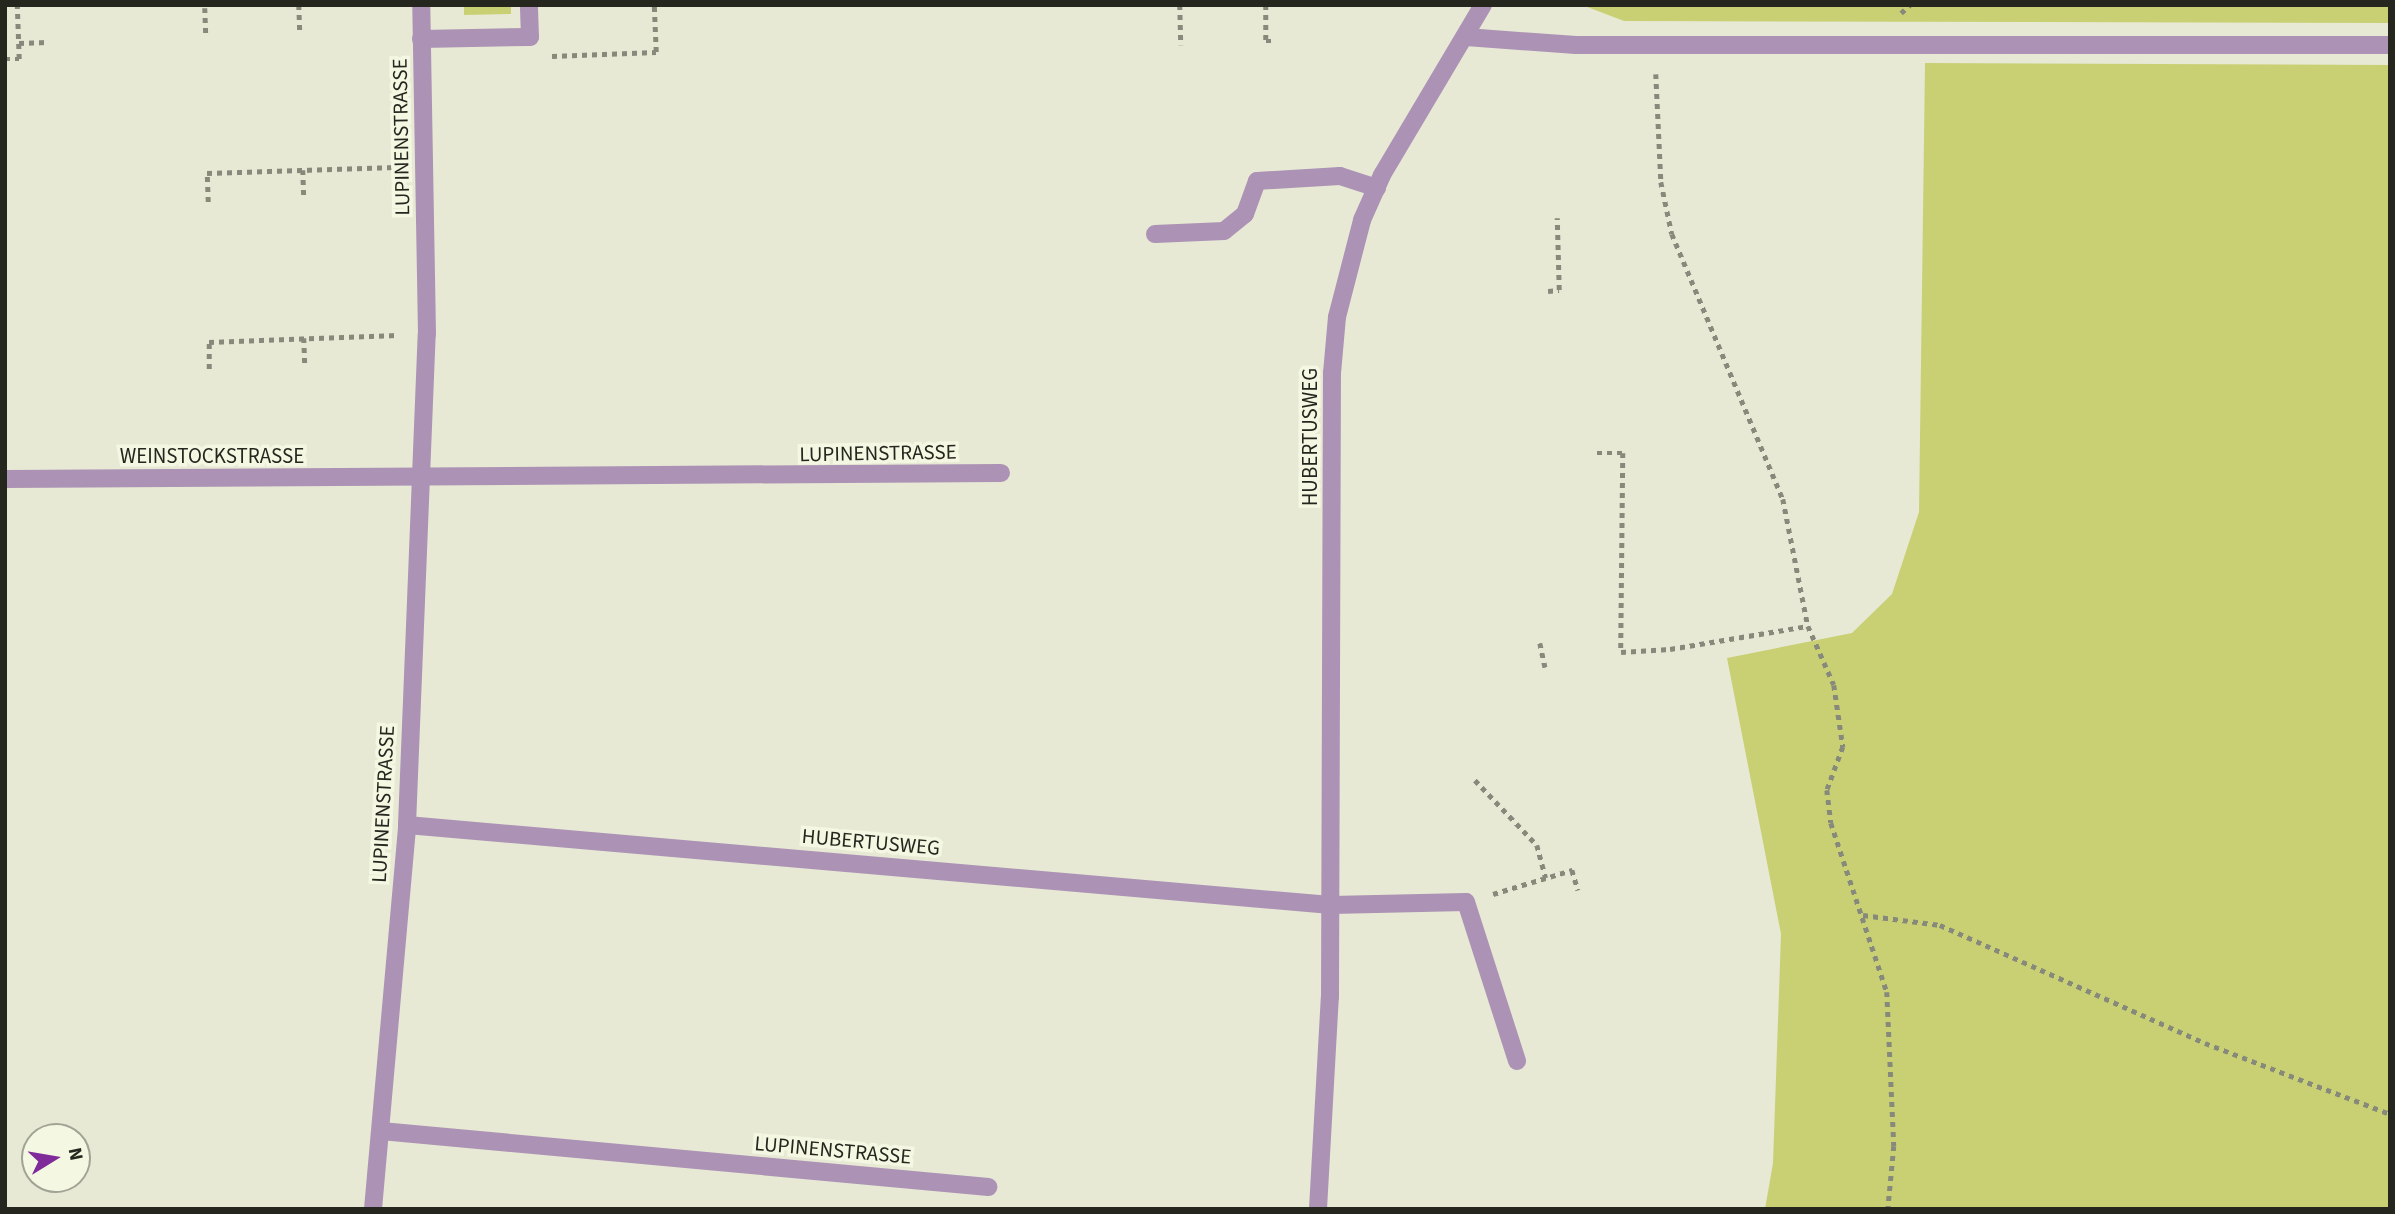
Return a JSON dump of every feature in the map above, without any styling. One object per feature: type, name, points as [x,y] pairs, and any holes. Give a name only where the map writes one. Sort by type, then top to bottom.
[{"type":"street","name":"LUPINENSTRASSE","points":[[373,1209],[407,825],[419,478],[427,334],[421,5]]},
{"type":"street","points":[[421,39],[530,37],[529,5]]},
{"type":"street","name":"HUBERTUSWEG","points":[[1318,1209],[1331,905],[1332,373],[1347,268],[1377,188],[1413,117],[1466,37],[1483,5]]},
{"type":"street","points":[[1466,37],[1656,46],[2390,45]]},
{"type":"street","points":[[1155,234],[1224,231],[1245,214],[1256,181],[1340,176],[1377,188]]},
{"type":"street","name":"LUPINENSTRASSE","points":[[419,478],[1001,473]]},
{"type":"street","name":"WEINSTOCKSTRASSE","points":[[5,479],[419,478]]},
{"type":"street","name":"HUBERTUSWEG","points":[[407,825],[1331,905]]},
{"type":"street","points":[[1331,905],[1466,902],[1517,1061]]},
{"type":"street","name":"LUPINENSTRASSE","points":[[381,1131],[988,1187]]},
{"type":"path","points":[[5,59],[19,59],[18,5]]},
{"type":"path","points":[[196,5],[205,8],[298,5],[300,32]]},
{"type":"path","points":[[530,37],[553,57],[656,52],[654,5]]},
{"type":"path","points":[[1180,5],[1181,45]]},
{"type":"path","points":[[1266,5],[1266,41],[1276,41]]},
{"type":"path","points":[[205,8],[206,34]]},
{"type":"path","points":[[19,43],[48,42]]},
{"type":"path","points":[[1656,46],[1661,182],[1672,234],[1783,499],[1808,626],[1834,685],[1843,747],[1827,790],[1831,823],[1887,992],[1894,1146],[1888,1209]]},
{"type":"path","points":[[208,202],[207,173],[424,166]]},
{"type":"path","points":[[303,170],[304,199]]},
{"type":"path","points":[[1548,291],[1559,290],[1557,218]]},
{"type":"path","points":[[209,369],[209,342],[427,334]]},
{"type":"path","points":[[304,338],[305,366]]},
{"type":"path","points":[[1597,453],[1623,453],[1620,652],[1671,649],[1808,626]]},
{"type":"path","points":[[1540,643],[1545,667]]},
{"type":"path","points":[[1475,780],[1537,845],[1546,878]]},
{"type":"path","points":[[1466,902],[1572,870],[1578,890]]},
{"type":"path","points":[[1863,915],[1940,925],[2205,1043],[2390,1114]]},
{"type":"green space","points":[[464,5],[511,5],[511,14],[464,15]]},
{"type":"green space","points":[[1582,5],[2390,5],[2390,23],[1624,21]]},
{"type":"green space","points":[[1925,63],[2390,65],[2390,1209],[1765,1209],[1773,1163],[1781,934],[1727,658],[1852,633],[1892,594],[1919,512]]}]
